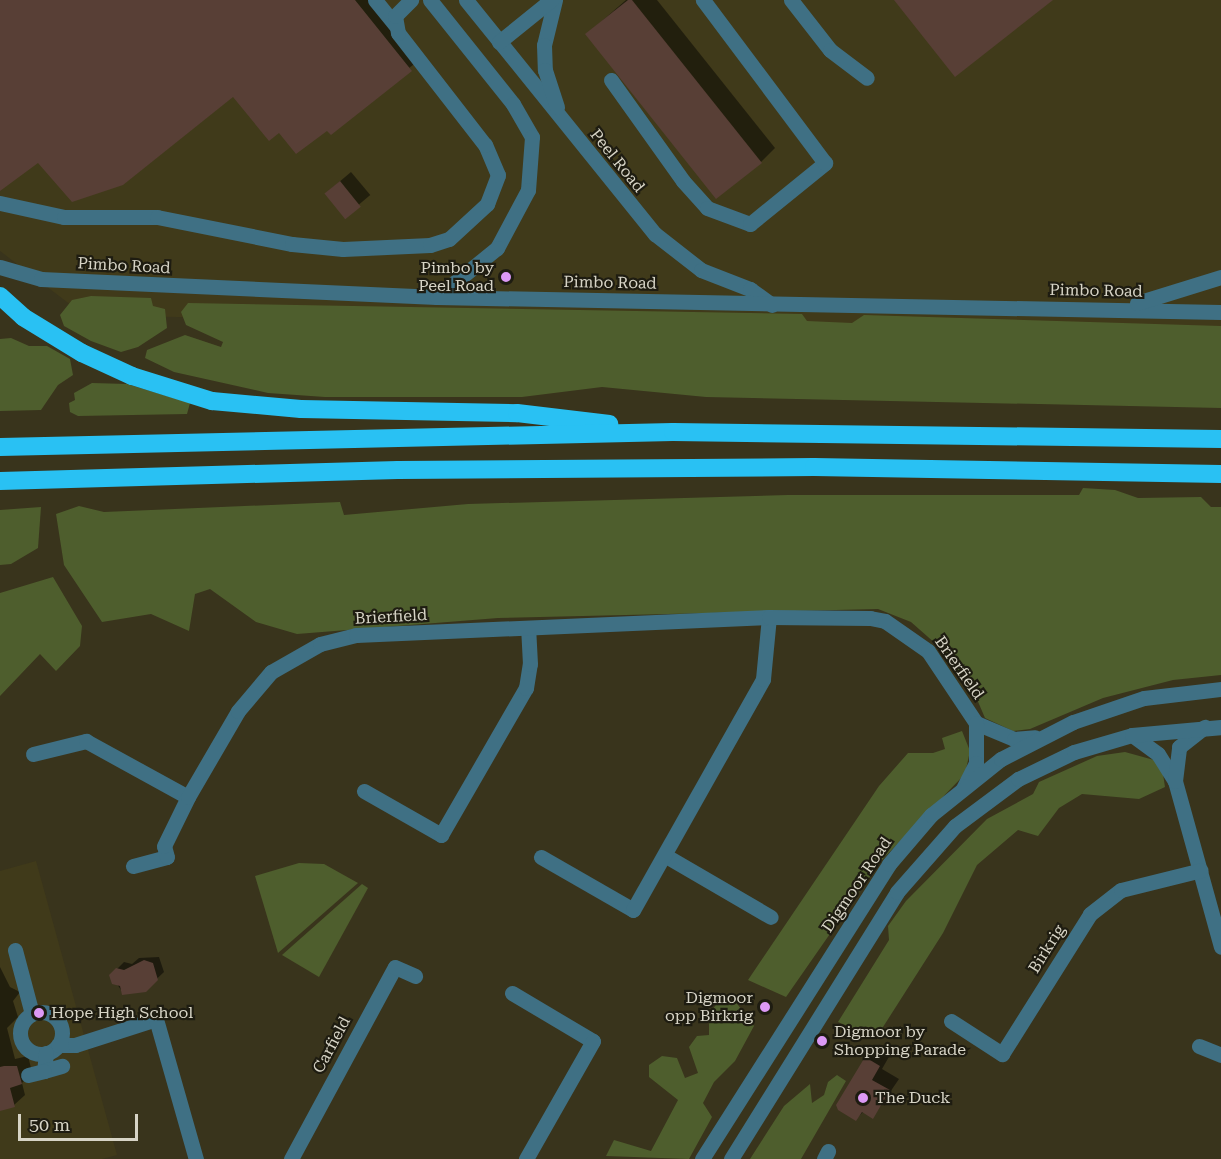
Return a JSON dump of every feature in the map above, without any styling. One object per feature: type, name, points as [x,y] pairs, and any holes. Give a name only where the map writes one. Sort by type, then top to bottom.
[{"type":"highway","points":[[0,296],[23,317],[82,353],[132,376],[212,400],[301,409],[517,413],[673,432]]},
{"type":"highway","points":[[0,447],[673,432],[1221,439]]},
{"type":"highway","points":[[6,482],[398,470],[802,467],[1221,474]]},
{"type":"street","points":[[0,203],[64,217],[157,217],[292,244],[343,249],[430,245],[449,238],[487,204],[498,175],[485,146],[375,0]]},
{"type":"street","points":[[395,25],[395,16],[411,0]]},
{"type":"street","points":[[430,0],[513,104],[532,136],[528,190],[497,248],[437,297]]},
{"type":"street","name":"Peel Road","points":[[466,0],[655,234],[701,270],[750,289],[772,305]]},
{"type":"street","points":[[499,42],[553,0]]},
{"type":"street","points":[[553,0],[544,45],[545,70],[550,93],[570,131]]},
{"type":"street","points":[[611,80],[683,182],[707,208],[750,224],[825,163],[703,0]]},
{"type":"street","points":[[791,0],[830,50],[867,78]]},
{"type":"street","name":"Pimbo Road","points":[[0,267],[41,279],[437,297],[1221,312]]},
{"type":"street","points":[[1111,309],[1160,298],[1221,277]]},
{"type":"street","points":[[541,857],[633,910],[666,856],[763,679],[770,617]]},
{"type":"street","name":"Brierfield","points":[[133,866],[167,857],[164,846],[188,797],[246,700],[271,672],[294,656],[320,644],[356,635],[528,630],[770,617],[870,618],[902,630],[928,651],[976,723],[1014,739],[1042,737]]},
{"type":"street","points":[[364,791],[441,835],[526,688],[530,664],[528,630]]},
{"type":"street","name":"Digmoor Road","points":[[702,1159],[889,864],[931,815],[1001,759],[1073,722],[1144,698],[1221,689]]},
{"type":"street","name":"Brierfield","points":[[963,789],[976,763],[976,723]]},
{"type":"street","points":[[730,1159],[897,892],[955,826],[1018,779],[1074,752],[1132,735],[1213,727]]},
{"type":"street","points":[[1175,781],[1179,747],[1213,727]]},
{"type":"street","points":[[1132,735],[1158,754],[1175,781],[1221,947]]},
{"type":"street","points":[[33,754],[86,741],[188,797]]},
{"type":"street","points":[[666,856],[771,917]]},
{"type":"street","name":"Birkrig","points":[[951,1021],[1002,1054],[1090,914],[1121,890],[1201,870]]},
{"type":"street","points":[[15,950],[32,1014]]},
{"type":"street","name":"Carfield","points":[[291,1159],[395,967],[415,976]]},
{"type":"street","points":[[512,993],[593,1041],[526,1159]]},
{"type":"street","points":[[44,1071],[52,1049],[61,1032],[57,1020],[46,1013],[32,1014],[20,1030],[22,1043],[33,1052],[52,1049],[75,1045],[156,1019],[196,1159]]},
{"type":"street","points":[[1199,1046],[1221,1055]]},
{"type":"street","points":[[28,1075],[62,1066]]},
{"type":"shaded area","points":[[0,0],[1221,0],[1221,340],[84,315],[0,251]]},
{"type":"shaded area","name":"Hope High School","points":[[36,861],[117,1155],[102,1159],[0,1159],[0,871]]},
{"type":"green space","points":[[91,296],[151,298],[153,306],[165,309],[167,328],[138,347],[121,352],[91,341],[64,326],[60,315],[72,300]]},
{"type":"green space","points":[[188,303],[802,314],[807,321],[852,323],[864,315],[1221,326],[1221,408],[706,397],[602,387],[522,397],[325,397],[268,393],[174,372],[145,358],[147,350],[185,335],[221,347],[223,342],[186,325],[181,312]]},
{"type":"green space","points":[[11,338],[29,346],[47,346],[70,359],[73,375],[58,385],[41,410],[0,411],[0,339]]},
{"type":"green space","points":[[92,383],[127,384],[190,403],[187,414],[78,416],[70,412],[69,403],[75,400],[74,393]]},
{"type":"green space","points":[[1083,488],[1115,490],[1138,498],[1201,497],[1211,507],[1221,507],[1221,675],[1173,680],[1103,698],[1030,729],[1013,731],[985,718],[973,690],[936,644],[911,622],[878,609],[498,618],[297,634],[256,622],[210,589],[195,594],[189,631],[151,614],[102,622],[64,565],[56,514],[79,506],[104,512],[340,502],[344,515],[468,504],[788,495],[1079,495]]},
{"type":"green space","points":[[41,507],[38,548],[11,564],[0,565],[0,510]]},
{"type":"green space","points":[[53,577],[82,626],[80,646],[56,671],[40,654],[0,696],[0,593]]},
{"type":"green space","points":[[962,731],[970,751],[965,774],[880,862],[786,997],[748,980],[879,786],[908,753],[933,753],[945,749],[942,738]]},
{"type":"green space","points":[[1125,752],[1154,760],[1163,774],[1165,787],[1139,799],[1082,794],[1059,808],[1038,836],[1018,830],[977,865],[943,933],[876,1038],[838,1022],[889,940],[888,926],[906,901],[987,819],[1033,794],[1039,782],[1097,756]]},
{"type":"green space","points":[[299,863],[324,864],[358,883],[278,953],[255,876]]},
{"type":"green space","points":[[362,884],[368,888],[319,977],[282,955]]},
{"type":"green space","points":[[735,1001],[754,1026],[735,1061],[714,1082],[703,1103],[712,1117],[689,1159],[606,1156],[614,1140],[651,1151],[678,1100],[649,1077],[649,1065],[662,1056],[677,1058],[685,1078],[698,1073],[689,1047],[697,1036],[709,1035],[709,1014],[718,1002]]},
{"type":"green space","points":[[837,1075],[846,1081],[801,1159],[750,1159],[784,1106],[810,1084],[812,1103],[824,1095],[828,1082]]},
{"type":"building","points":[[0,0],[355,0],[412,71],[331,135],[327,131],[296,154],[279,133],[269,141],[233,97],[123,185],[72,202],[38,163],[0,191]]},
{"type":"building","points":[[628,0],[632,0],[762,163],[716,199],[585,34]]},
{"type":"building","points":[[894,0],[1053,0],[955,77]]},
{"type":"building","points":[[340,181],[361,207],[345,219],[324,194]]},
{"type":"building","points":[[144,960],[153,963],[158,980],[146,992],[122,995],[120,986],[112,984],[109,975],[116,968],[124,970]]},
{"type":"building","name":"The Duck","points":[[865,1057],[880,1066],[872,1080],[890,1090],[873,1119],[862,1112],[856,1121],[838,1110],[836,1105]]},
{"type":"building","points":[[17,1066],[22,1084],[10,1088],[15,1107],[0,1111],[0,1067]]},
{"type":"place","name":"Pimbo by Peel Road","points":[[506,277]]},
{"type":"place","name":"Digmoor opp Birkrig","points":[[765,1007]]},
{"type":"place","name":"Hope High School","points":[[39,1013]]},
{"type":"place","name":"Digmoor by Shopping Parade","points":[[822,1041]]},
{"type":"place","name":"The Duck","points":[[863,1098]]}]
